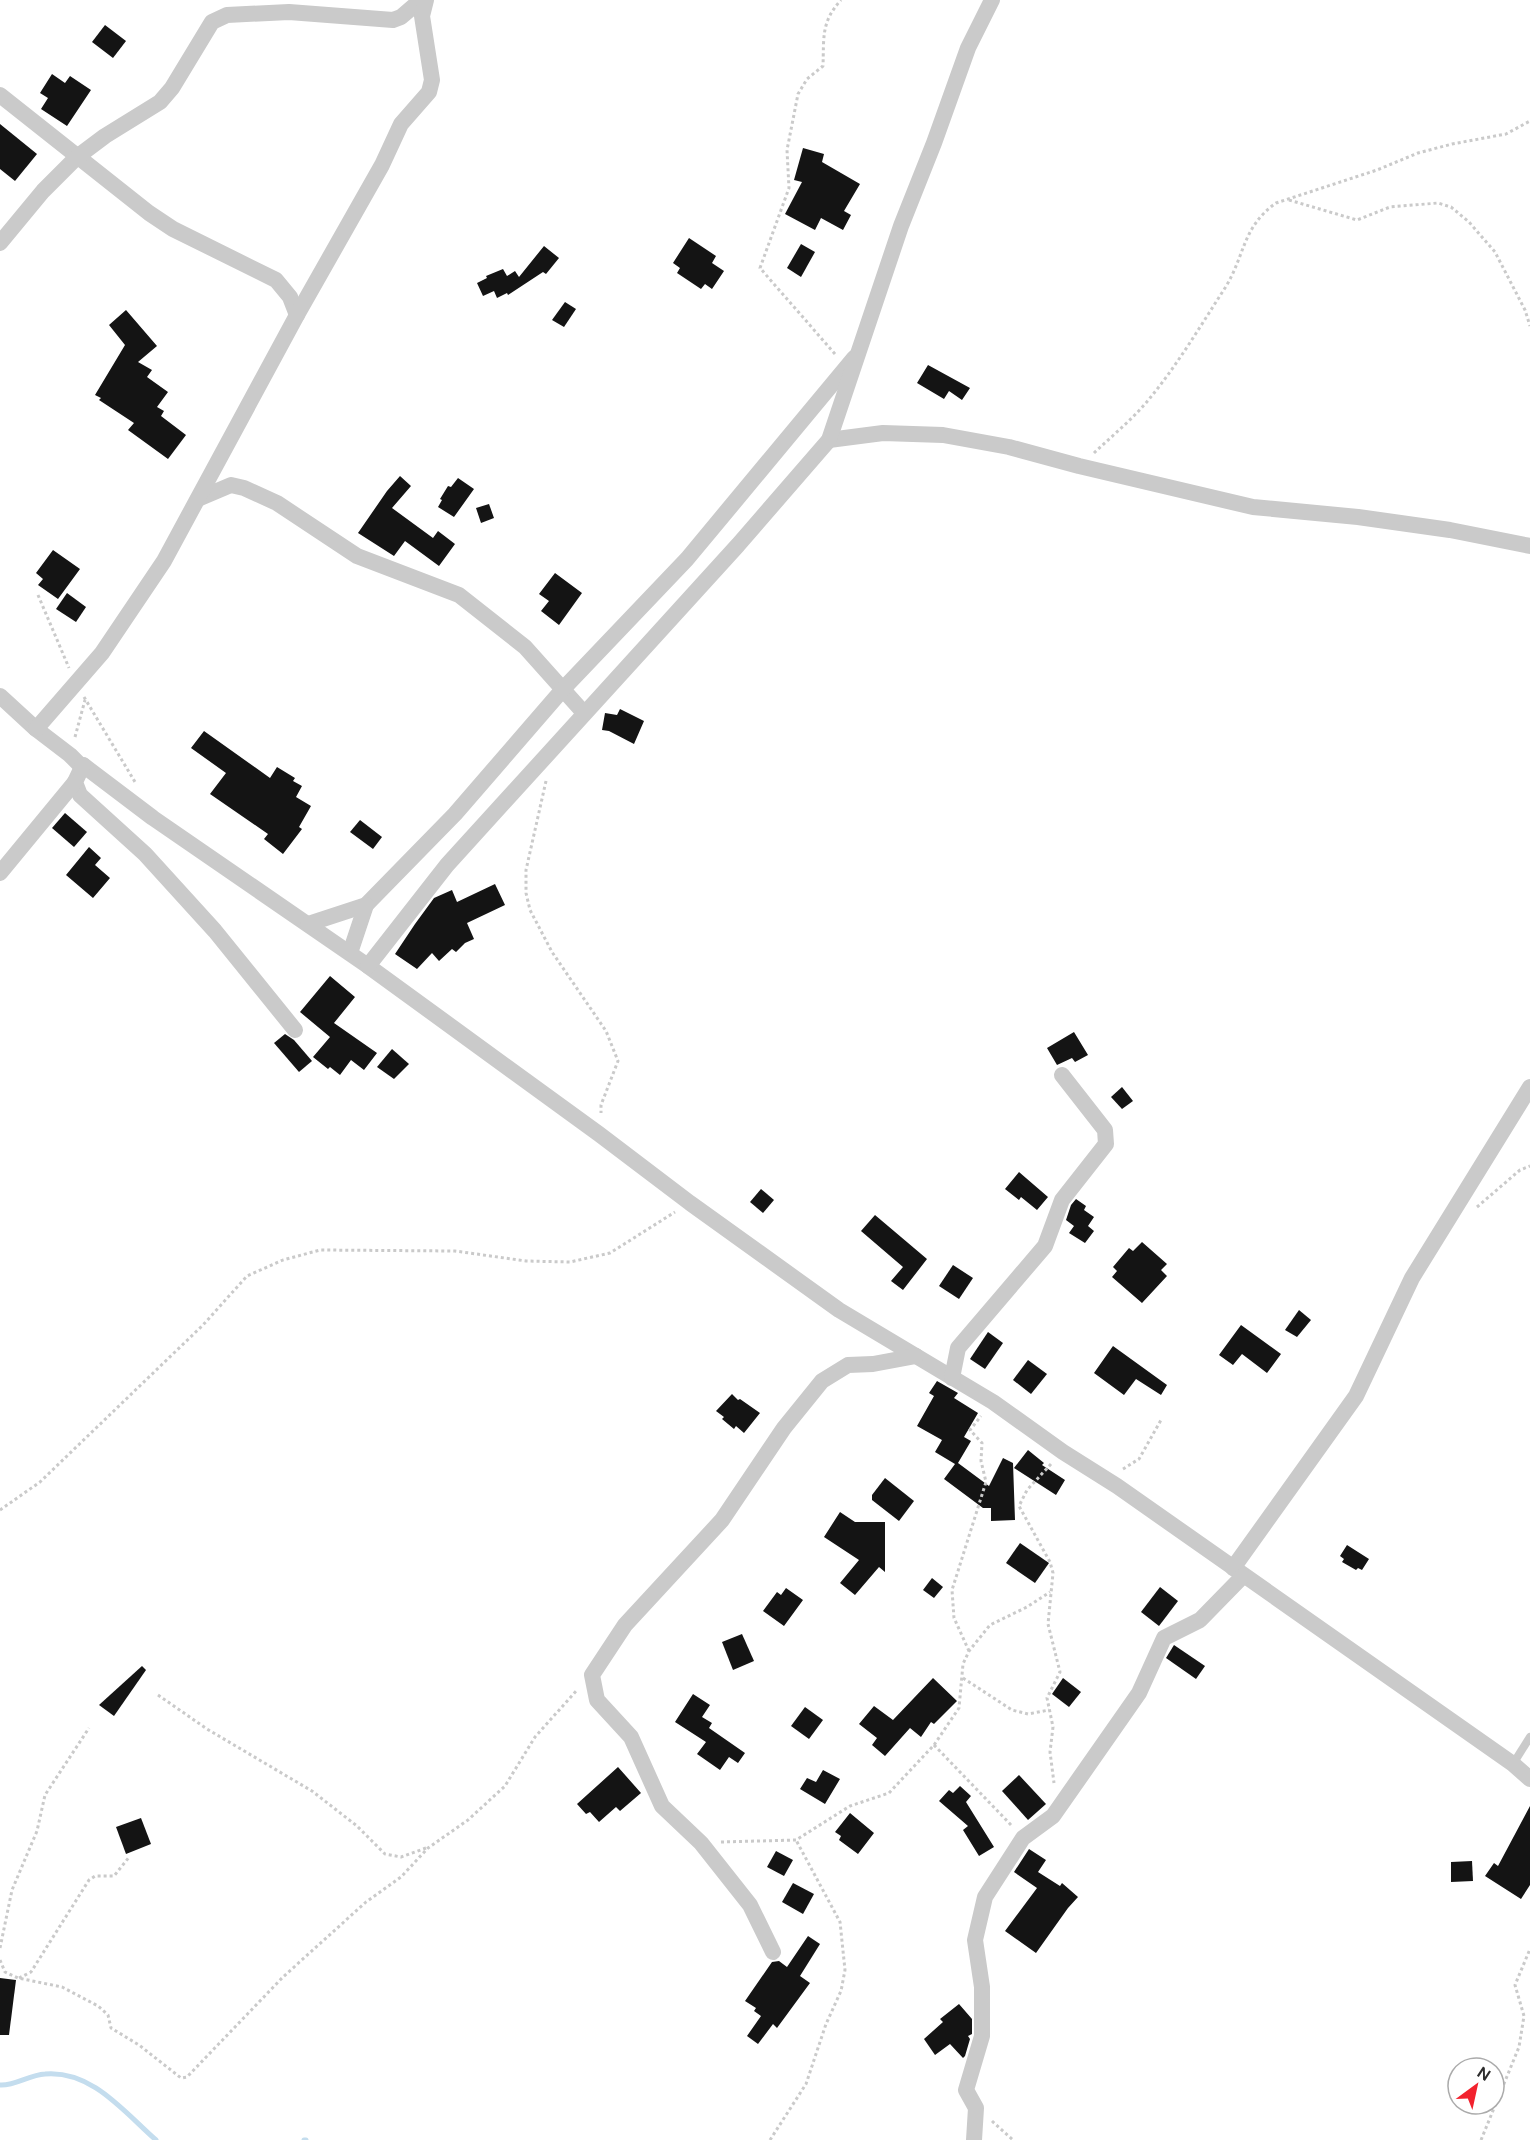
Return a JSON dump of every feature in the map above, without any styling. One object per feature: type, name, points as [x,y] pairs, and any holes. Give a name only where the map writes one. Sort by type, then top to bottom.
[{"type":"street","points":[[0,243],[43,191],[77,157],[105,136],[160,102],[172,88],[212,22],[227,15],[289,12],[393,20],[401,17],[421,0]]},
{"type":"street","points":[[36,729],[82,686],[158,571],[297,315],[382,165],[401,124],[429,92],[432,80],[422,16],[426,0]]},
{"type":"street","points":[[368,966],[447,865],[738,545],[829,440],[852,361],[901,226],[968,48],[992,0]]},
{"type":"street","points":[[0,95],[149,213],[173,229],[276,280],[290,297],[297,315]]},
{"type":"street","points":[[350,953],[366,905],[455,814],[564,688],[687,559],[852,361]]},
{"type":"street","points":[[829,440],[883,433],[943,435],[1009,447],[1252,507],[1358,517],[1450,530],[1530,546]]},
{"type":"street","points":[[198,499],[231,485],[244,488],[277,503],[357,556],[459,595],[525,647],[584,713]]},
{"type":"street","points":[[0,696],[81,766],[83,765],[153,818],[350,953],[839,1310],[993,1402],[1063,1452],[1117,1485],[1513,1764],[1530,1779]]},
{"type":"street","points":[[0,873],[75,782],[83,765]]},
{"type":"street","points":[[75,782],[81,795],[145,854],[215,931],[295,1030]]},
{"type":"street","points":[[308,924],[366,905]]},
{"type":"street","points":[[952,1378],[958,1347],[1045,1246],[1062,1200],[1107,1144],[1105,1130],[1062,1075]]},
{"type":"street","points":[[974,2140],[976,2108],[966,2090],[982,2036],[982,1987],[975,1940],[985,1897],[1023,1838],[1053,1816],[1139,1693],[1164,1638],[1200,1620],[1238,1571],[1356,1396],[1412,1278],[1530,1087]]},
{"type":"street","points":[[773,1952],[750,1905],[701,1843],[662,1806],[632,1737],[597,1700],[592,1675],[625,1625],[722,1520],[784,1428],[822,1381],[848,1365],[873,1364],[916,1356]]},
{"type":"lane","points":[[1513,1764],[1530,1737]]},
{"type":"path","points":[[841,0],[829,14],[824,31],[823,66],[807,79],[798,94],[787,150],[789,188],[760,268],[852,361]]},
{"type":"path","points":[[1079,466],[1148,400],[1176,363],[1226,286],[1235,269],[1248,232],[1276,203],[1377,170],[1418,153],[1506,134],[1530,121]]},
{"type":"path","points":[[1288,200],[1357,220],[1390,207],[1438,203],[1451,207],[1469,222],[1495,252],[1525,310],[1530,326]]},
{"type":"path","points":[[38,595],[82,686],[85,699],[139,790]]},
{"type":"path","points":[[70,755],[85,699],[82,686]]},
{"type":"path","points":[[546,781],[526,870],[526,893],[530,910],[552,951],[606,1031],[618,1061],[601,1105],[599,1134]]},
{"type":"path","points":[[1477,1208],[1520,1170],[1530,1166]]},
{"type":"path","points":[[0,1510],[40,1482],[203,1324],[248,1276],[283,1260],[320,1251],[455,1251],[526,1262],[570,1262],[610,1253],[690,1203]]},
{"type":"path","points":[[969,1651],[954,1618],[952,1590],[986,1482],[981,1461],[982,1443],[970,1430],[993,1402]]},
{"type":"path","points":[[1117,1485],[1120,1472],[1139,1459],[1161,1420]]},
{"type":"path","points":[[1054,1788],[1050,1752],[1053,1727],[1047,1698],[1060,1672],[1048,1624],[1053,1573],[1050,1562],[1019,1506],[1027,1490],[1063,1452]]},
{"type":"path","points":[[701,1843],[796,1840],[850,1806],[889,1793],[934,1745],[959,1708],[963,1664],[969,1651],[990,1625],[1027,1607],[1050,1592]]},
{"type":"path","points":[[0,1960],[5,1972],[18,1978],[62,1987],[98,2006],[108,2015],[111,2028],[139,2045],[181,2078],[187,2077],[283,1977],[366,1902],[401,1877],[428,1848],[468,1820],[505,1786],[535,1737],[592,1675]]},
{"type":"path","points":[[963,1678],[1012,1710],[1028,1714],[1049,1710]]},
{"type":"path","points":[[158,1695],[207,1729],[312,1791],[357,1826],[385,1854],[401,1857],[428,1848]]},
{"type":"path","points":[[0,1948],[12,1890],[37,1831],[45,1795],[89,1728]]},
{"type":"path","points":[[934,1745],[1023,1838]]},
{"type":"path","points":[[770,2140],[806,2084],[826,2024],[841,1991],[845,1970],[840,1922],[796,1840]]},
{"type":"path","points":[[18,1978],[31,1972],[89,1880],[95,1876],[114,1876],[130,1856]]},
{"type":"path","points":[[1481,2140],[1519,2047],[1524,2016],[1515,1985],[1530,1949]]},
{"type":"path","points":[[976,2108],[1013,2140]]},
{"type":"building","points":[[105,25],[126,41],[113,58],[92,42]]},
{"type":"building","points":[[52,74],[65,83],[70,76],[91,90],[67,126],[41,109],[48,98],[40,93]]},
{"type":"building","points":[[0,124],[37,154],[15,181],[0,169]]},
{"type":"building","points":[[803,148],[824,154],[822,162],[860,184],[844,211],[851,215],[843,230],[821,218],[815,230],[785,214],[802,182],[794,180]]},
{"type":"building","points":[[689,238],[716,256],[712,263],[724,271],[712,289],[705,284],[701,289],[677,273],[680,268],[673,263]]},
{"type":"building","points":[[801,244],[815,252],[801,277],[787,268]]},
{"type":"building","points":[[544,246],[559,258],[546,274],[543,272],[508,295],[507,293],[497,298],[494,291],[483,296],[477,283],[487,278],[486,276],[503,269],[507,276],[515,271],[519,277]]},
{"type":"building","points":[[565,302],[576,309],[564,327],[552,320]]},
{"type":"building","points":[[126,310],[157,346],[138,362],[152,370],[147,377],[168,392],[157,407],[164,411],[161,416],[186,435],[168,459],[128,430],[134,423],[95,395],[125,345],[109,325]]},
{"type":"building","points":[[928,365],[970,388],[962,400],[949,391],[944,399],[917,383]]},
{"type":"building","points":[[400,476],[411,486],[392,508],[433,538],[438,531],[455,544],[439,566],[405,541],[394,556],[358,533]]},
{"type":"building","points":[[458,478],[474,489],[454,517],[438,507],[448,486],[451,487]]},
{"type":"building","points":[[489,504],[494,518],[481,523],[476,508]]},
{"type":"building","points":[[53,550],[80,569],[58,599],[38,585],[43,579],[36,573]]},
{"type":"building","points":[[555,573],[582,593],[559,625],[541,611],[549,601],[539,594]]},
{"type":"building","points":[[67,593],[86,607],[76,622],[56,609]]},
{"type":"building","points":[[620,709],[644,721],[634,744],[609,731],[602,730],[605,713],[617,715]]},
{"type":"building","points":[[204,731],[270,778],[277,767],[295,778],[293,781],[302,786],[296,797],[311,806],[299,827],[302,829],[283,854],[264,839],[268,834],[210,794],[226,773],[191,748]]},
{"type":"building","points":[[65,813],[87,832],[74,847],[52,828]]},
{"type":"building","points":[[360,820],[382,837],[373,849],[350,832]]},
{"type":"building","points":[[89,847],[101,858],[95,865],[110,878],[93,898],[66,875]]},
{"type":"building","points":[[495,884],[505,905],[467,923],[474,939],[465,943],[456,952],[452,949],[439,961],[432,953],[417,969],[395,954],[434,898],[452,890],[457,902]]},
{"type":"building","points":[[330,976],[355,997],[334,1023],[377,1053],[364,1070],[351,1060],[340,1075],[313,1057],[330,1037],[300,1012]]},
{"type":"building","points":[[1074,1032],[1088,1055],[1075,1062],[1072,1058],[1057,1065],[1047,1048]]},
{"type":"building","points":[[285,1034],[294,1040],[312,1061],[299,1072],[274,1043]]},
{"type":"building","points":[[392,1049],[409,1064],[394,1079],[377,1067]]},
{"type":"building","points":[[1122,1087],[1133,1101],[1122,1109],[1111,1097]]},
{"type":"building","points":[[1019,1172],[1048,1197],[1037,1210],[1021,1197],[1019,1200],[1005,1189]]},
{"type":"building","points":[[761,1189],[774,1200],[763,1213],[750,1202]]},
{"type":"building","points":[[1076,1199],[1086,1206],[1084,1210],[1094,1217],[1088,1226],[1094,1231],[1085,1243],[1069,1233],[1074,1226],[1066,1220],[1071,1205]]},
{"type":"building","points":[[875,1215],[927,1259],[903,1290],[891,1281],[903,1267],[861,1231]]},
{"type":"building","points":[[1142,1242],[1167,1264],[1161,1270],[1167,1276],[1142,1303],[1112,1277],[1117,1271],[1113,1267],[1129,1248],[1133,1251]]},
{"type":"building","points":[[953,1265],[973,1278],[959,1299],[939,1286]]},
{"type":"building","points":[[1299,1310],[1311,1320],[1297,1337],[1285,1330]]},
{"type":"building","points":[[1241,1325],[1281,1354],[1267,1373],[1242,1354],[1233,1365],[1219,1355]]},
{"type":"building","points":[[988,1332],[1003,1343],[985,1369],[970,1359]]},
{"type":"building","points":[[1113,1346],[1167,1385],[1161,1395],[1136,1379],[1124,1395],[1094,1373]]},
{"type":"building","points":[[1028,1360],[1047,1374],[1031,1394],[1013,1380]]},
{"type":"building","points":[[937,1381],[958,1393],[954,1398],[978,1413],[964,1437],[971,1441],[958,1463],[989,1486],[1003,1458],[1013,1463],[1015,1520],[991,1521],[991,1508],[983,1508],[944,1479],[955,1464],[935,1452],[942,1440],[917,1426],[934,1396],[929,1393]]},
{"type":"building","points":[[732,1394],[760,1413],[744,1433],[736,1426],[734,1429],[716,1411]]},
{"type":"building","points":[[1028,1450],[1044,1463],[1042,1465],[1065,1480],[1056,1495],[1014,1468]]},
{"type":"building","points":[[885,1478],[914,1501],[899,1521],[872,1500],[872,1495]]},
{"type":"building","points":[[840,1512],[855,1522],[885,1522],[885,1572],[879,1567],[855,1595],[840,1583],[859,1560],[824,1537]]},
{"type":"building","points":[[1020,1543],[1049,1563],[1035,1583],[1006,1563]]},
{"type":"building","points":[[1347,1545],[1369,1559],[1362,1570],[1358,1568],[1356,1570],[1342,1562],[1344,1559],[1340,1556]]},
{"type":"building","points":[[932,1578],[943,1587],[934,1598],[923,1590]]},
{"type":"building","points":[[1160,1587],[1178,1601],[1159,1626],[1141,1612]]},
{"type":"building","points":[[786,1588],[803,1600],[784,1626],[763,1611],[777,1592],[781,1595]]},
{"type":"building","points":[[742,1634],[754,1661],[733,1670],[722,1642]]},
{"type":"building","points":[[1174,1645],[1205,1666],[1196,1679],[1166,1658]]},
{"type":"building","points":[[142,1666],[146,1670],[114,1716],[99,1705]]},
{"type":"building","points":[[933,1678],[957,1701],[934,1724],[931,1722],[921,1737],[910,1728],[885,1756],[872,1745],[877,1738],[859,1724],[874,1706],[893,1720]]},
{"type":"building","points":[[1063,1678],[1081,1692],[1069,1707],[1052,1694]]},
{"type":"building","points":[[693,1694],[710,1705],[702,1717],[712,1723],[709,1728],[745,1753],[738,1763],[729,1757],[720,1770],[697,1754],[706,1742],[675,1722]]},
{"type":"building","points":[[805,1707],[823,1720],[809,1739],[791,1726]]},
{"type":"building","points":[[618,1767],[641,1793],[620,1811],[616,1807],[599,1822],[590,1812],[586,1814],[577,1804]]},
{"type":"building","points":[[823,1770],[840,1779],[825,1804],[800,1789],[807,1778],[816,1782]]},
{"type":"building","points":[[1019,1775],[1046,1804],[1028,1820],[1002,1791]]},
{"type":"building","points":[[960,1786],[971,1796],[966,1802],[994,1847],[979,1856],[963,1830],[968,1826],[939,1801],[949,1790],[953,1793]]},
{"type":"building","points":[[1530,1806],[1530,1885],[1521,1899],[1485,1876],[1494,1863],[1498,1866]]},
{"type":"building","points":[[850,1813],[874,1833],[858,1854],[839,1840],[841,1836],[835,1832]]},
{"type":"building","points":[[141,1818],[151,1844],[126,1854],[116,1827]]},
{"type":"building","points":[[1029,1849],[1046,1860],[1038,1872],[1060,1886],[1062,1883],[1078,1897],[1036,1953],[1005,1931],[1037,1888],[1014,1872]]},
{"type":"building","points":[[776,1851],[793,1860],[784,1876],[767,1867]]},
{"type":"building","points":[[1472,1861],[1473,1881],[1451,1882],[1451,1862]]},
{"type":"building","points":[[793,1883],[814,1894],[803,1914],[782,1902]]},
{"type":"building","points":[[808,1936],[820,1944],[800,1976],[810,1983],[777,2028],[773,2024],[758,2044],[747,2036],[761,2016],[754,2011],[756,2008],[745,2001],[772,1962],[779,1961],[787,1967]]},
{"type":"building","points":[[0,1978],[16,1980],[9,2035],[0,2035]]},
{"type":"building","points":[[959,2004],[972,2019],[972,2034],[968,2036],[970,2039],[965,2056],[963,2058],[950,2044],[935,2055],[924,2039],[943,2022],[940,2019]]},
{"type":"waterway","points":[[0,2085],[45,2074],[78,2079],[106,2095],[156,2140]]}]
